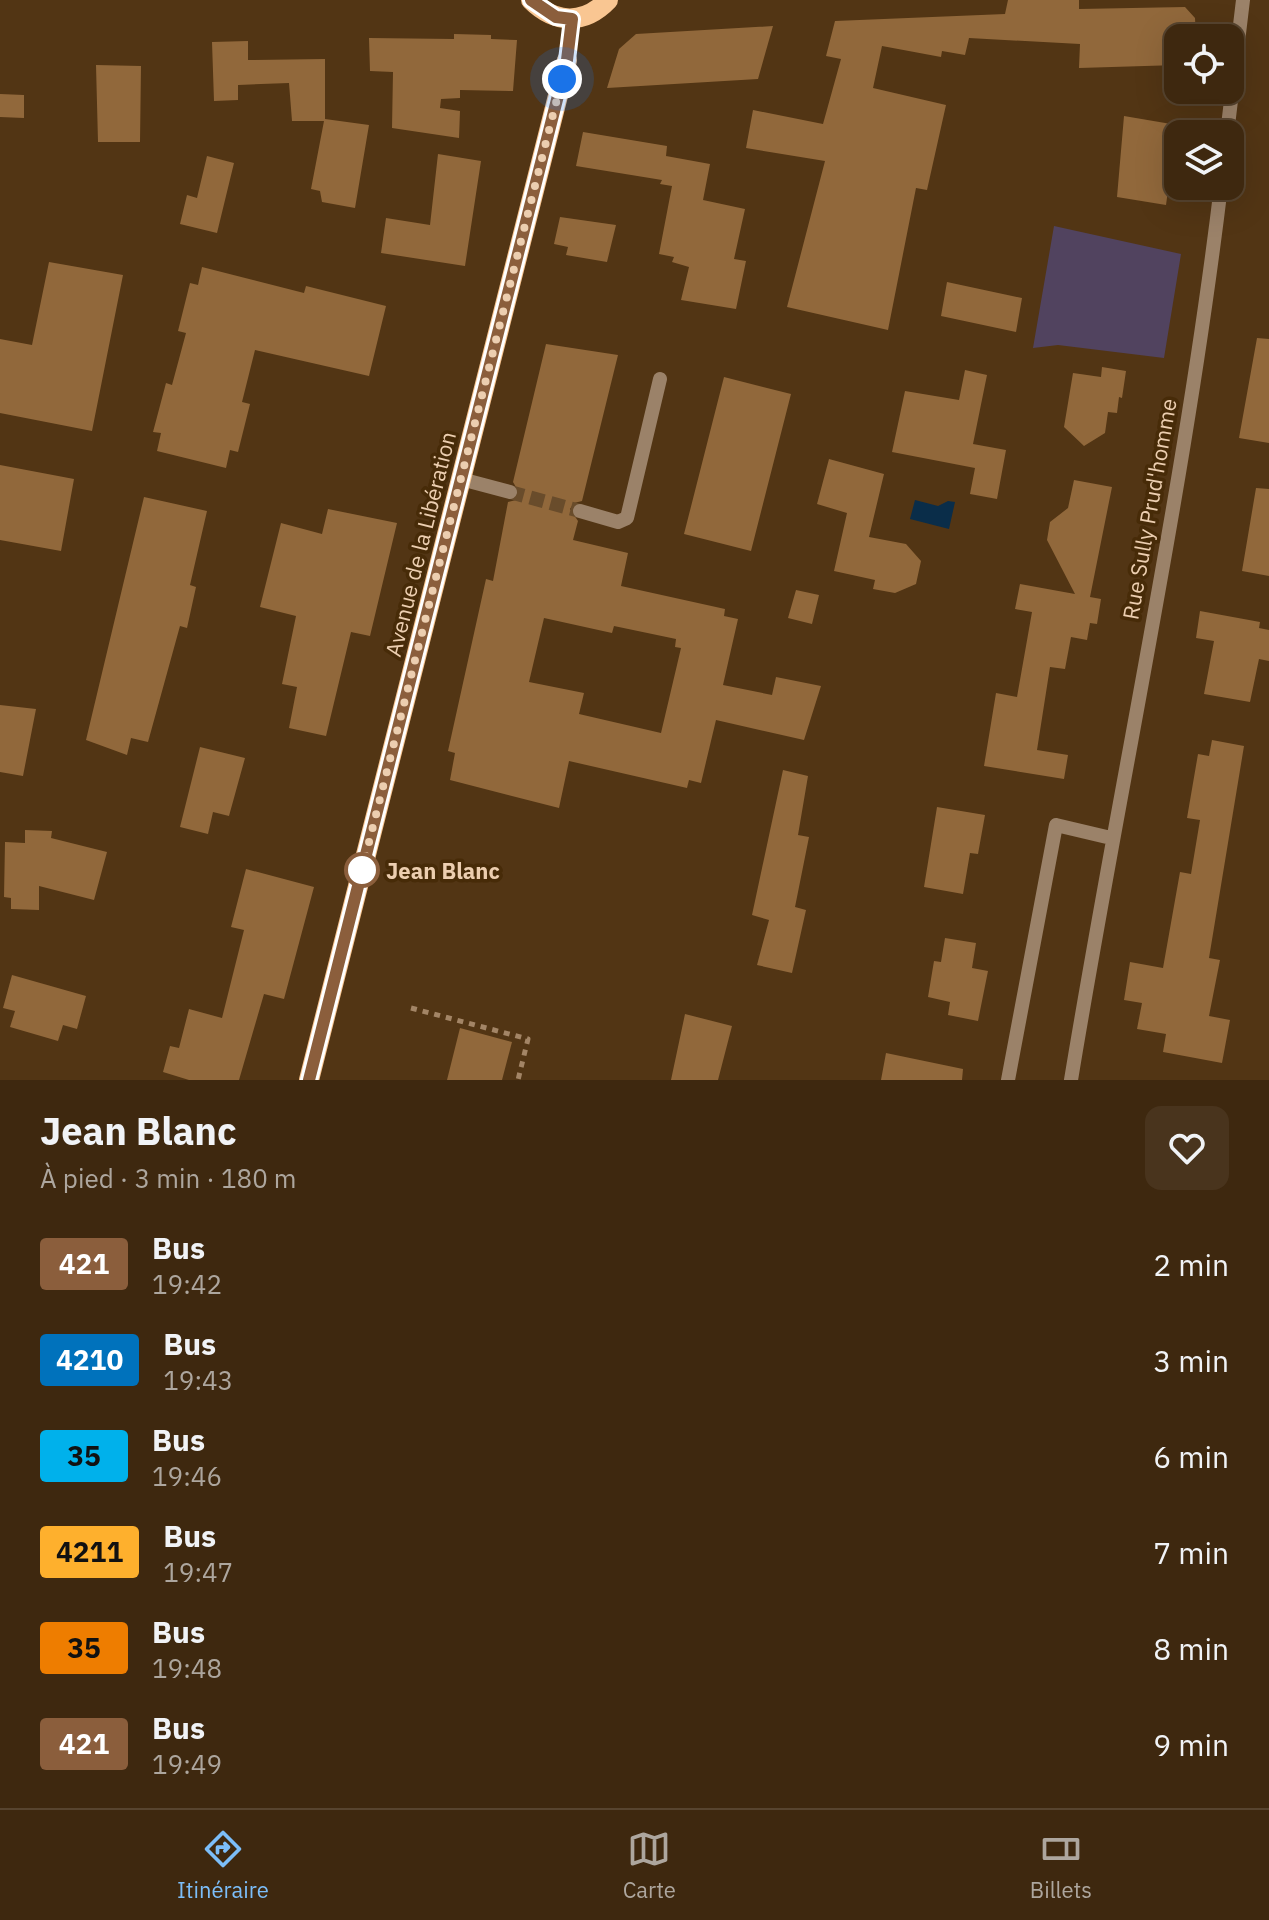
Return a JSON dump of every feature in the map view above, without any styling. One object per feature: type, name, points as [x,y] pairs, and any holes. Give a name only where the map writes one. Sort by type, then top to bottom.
[{"type":"main road","points":[[531,0],[556,17],[572,19],[598,10],[608,0]]},
{"type":"main road","name":"Avenue de la Libération","points":[[309,1080],[567,60]]},
{"type":"street","points":[[1229,120],[1243,0]]},
{"type":"street","name":"Avenue de la Libération","points":[[567,60],[572,19]]},
{"type":"street","name":"Rue Sully Prud'homme","points":[[1071,1080],[1111,838],[1204,333],[1219,200]]},
{"type":"street","points":[[580,511],[618,522],[627,518],[660,379]]},
{"type":"street","points":[[461,479],[510,492]]},
{"type":"street","points":[[1008,1080],[1056,825],[1111,838]]},
{"type":"path","points":[[411,1008],[528,1039],[518,1080]]},
{"type":"shaded area","points":[[1054,226],[1181,254],[1164,358],[1058,345],[1033,348]]},
{"type":"water","points":[[915,500],[938,506],[948,501],[955,502],[949,529],[910,519]]},
{"type":"building","points":[[1008,0],[1079,0],[1079,9],[1185,7],[1195,18],[1195,24],[1164,24],[1164,65],[1079,68],[1080,44],[969,38],[965,55],[942,51],[941,57],[882,46],[873,88],[946,105],[927,190],[916,188],[888,330],[787,307],[825,161],[746,148],[753,110],[823,124],[841,59],[826,56],[835,21],[1005,14]]},
{"type":"building","points":[[773,26],[758,79],[607,88],[619,49],[636,34]]},
{"type":"building","points":[[454,34],[491,35],[491,39],[517,40],[513,91],[460,90],[460,98],[441,99],[440,108],[460,111],[459,138],[392,128],[393,72],[370,71],[369,38],[454,39]]},
{"type":"building","points":[[248,41],[248,60],[325,59],[325,119],[369,125],[355,208],[322,202],[320,191],[311,189],[324,121],[292,121],[289,83],[238,85],[238,100],[214,101],[212,42]]},
{"type":"building","points":[[96,65],[141,66],[140,142],[98,142]]},
{"type":"building","points":[[0,94],[24,95],[24,118],[0,117]]},
{"type":"building","points":[[1124,116],[1164,123],[1166,205],[1117,197]]},
{"type":"building","points":[[583,132],[667,146],[666,156],[710,164],[703,200],[745,209],[734,259],[746,261],[736,309],[681,300],[689,267],[672,262],[674,257],[659,254],[672,186],[660,184],[662,180],[576,166]]},
{"type":"building","points":[[438,154],[481,161],[465,266],[381,253],[386,218],[430,225]]},
{"type":"building","points":[[207,156],[234,163],[217,233],[180,224],[187,195],[197,198]]},
{"type":"building","points":[[560,217],[616,225],[607,262],[566,255],[568,247],[554,244]]},
{"type":"building","points":[[49,262],[123,275],[92,431],[0,413],[0,339],[32,345]]},
{"type":"building","points":[[202,267],[304,293],[306,286],[386,306],[369,376],[255,350],[242,402],[250,404],[238,452],[230,450],[226,468],[157,451],[161,433],[153,432],[166,383],[172,385],[186,333],[178,331],[190,283],[198,285]]},
{"type":"building","points":[[947,282],[1022,298],[1016,332],[941,316]]},
{"type":"building","points":[[1257,338],[1269,339],[1269,443],[1239,438]]},
{"type":"building","points":[[546,344],[618,355],[582,501],[574,503],[570,509],[578,521],[573,540],[628,553],[621,586],[725,609],[724,616],[738,619],[723,685],[772,695],[776,677],[821,686],[804,740],[716,720],[701,783],[689,780],[687,788],[569,761],[559,808],[450,780],[455,753],[448,751],[486,579],[493,581],[508,502],[516,500],[520,494],[513,482]],"holes":[[[544,618],[612,633],[614,626],[676,639],[675,647],[681,648],[661,733],[579,714],[584,693],[529,682]]]},
{"type":"building","points":[[1102,367],[1126,371],[1122,398],[1119,397],[1117,413],[1108,412],[1105,433],[1084,446],[1064,427],[1073,373],[1101,377]]},
{"type":"building","points":[[965,370],[987,375],[973,444],[1006,450],[997,499],[970,494],[975,468],[892,452],[905,391],[959,400]]},
{"type":"building","points":[[724,377],[791,394],[751,551],[684,534]]},
{"type":"building","points":[[829,459],[884,474],[869,537],[906,544],[921,561],[916,584],[895,593],[873,589],[875,580],[834,571],[847,513],[817,504]]},
{"type":"building","points":[[0,465],[74,479],[61,551],[0,540]]},
{"type":"building","points":[[1074,480],[1112,487],[1090,597],[1101,599],[1097,624],[1090,623],[1087,640],[1071,637],[1065,669],[1050,667],[1037,750],[1068,755],[1064,779],[984,766],[996,693],[1017,697],[1032,612],[1015,609],[1020,584],[1075,594],[1047,540],[1050,522],[1068,508]]},
{"type":"building","points":[[1256,488],[1269,489],[1269,576],[1242,571]]},
{"type":"building","points":[[144,497],[207,511],[190,585],[196,587],[187,628],[180,626],[148,742],[131,738],[127,755],[86,740]]},
{"type":"building","points":[[328,509],[397,523],[370,636],[351,632],[326,736],[289,728],[297,687],[282,684],[296,616],[260,607],[281,523],[322,534]]},
{"type":"building","points":[[796,590],[819,595],[812,624],[788,618]]},
{"type":"building","points":[[1200,611],[1260,622],[1259,628],[1269,630],[1269,661],[1259,659],[1250,702],[1204,694],[1214,641],[1196,638]]},
{"type":"building","points":[[0,705],[36,709],[23,776],[0,772]]},
{"type":"building","points":[[1212,740],[1244,746],[1209,958],[1220,960],[1209,1016],[1230,1020],[1222,1063],[1163,1052],[1166,1034],[1137,1029],[1142,1003],[1124,1000],[1130,962],[1163,968],[1180,872],[1191,874],[1200,820],[1187,818],[1198,754],[1209,756]]},
{"type":"building","points":[[200,747],[245,758],[229,816],[213,812],[208,834],[180,827]]},
{"type":"building","points":[[783,770],[808,776],[798,835],[809,837],[795,907],[806,910],[792,973],[757,965],[769,920],[752,915]]},
{"type":"building","points":[[937,807],[985,815],[978,854],[970,853],[963,894],[924,887]]},
{"type":"building","points":[[25,830],[52,831],[51,838],[107,852],[94,900],[39,886],[39,910],[11,909],[11,898],[4,897],[5,842],[25,843]]},
{"type":"building","points":[[246,869],[314,887],[284,999],[264,994],[239,1080],[189,1080],[163,1072],[170,1046],[179,1048],[189,1009],[222,1018],[244,930],[231,927]]},
{"type":"building","points":[[945,938],[976,943],[972,968],[988,971],[978,1021],[948,1015],[950,1002],[928,997],[934,961],[941,962]]},
{"type":"building","points":[[12,975],[86,996],[77,1029],[63,1025],[58,1041],[10,1027],[15,1011],[3,1008]]},
{"type":"building","points":[[685,1014],[732,1026],[718,1080],[671,1080]]},
{"type":"building","points":[[460,1028],[512,1042],[502,1080],[447,1080]]},
{"type":"building","points":[[886,1053],[963,1069],[962,1080],[881,1080]]},
{"type":"tunnel","points":[[510,492],[580,511]]},
{"type":"bus line","name":"421","points":[[309,1080],[567,60],[572,19],[556,17],[541,10],[531,0]]},
{"type":"place","name":"Jean Blanc","points":[[362,870]]},
{"type":"route","points":[[362,870],[562,79]]}]
